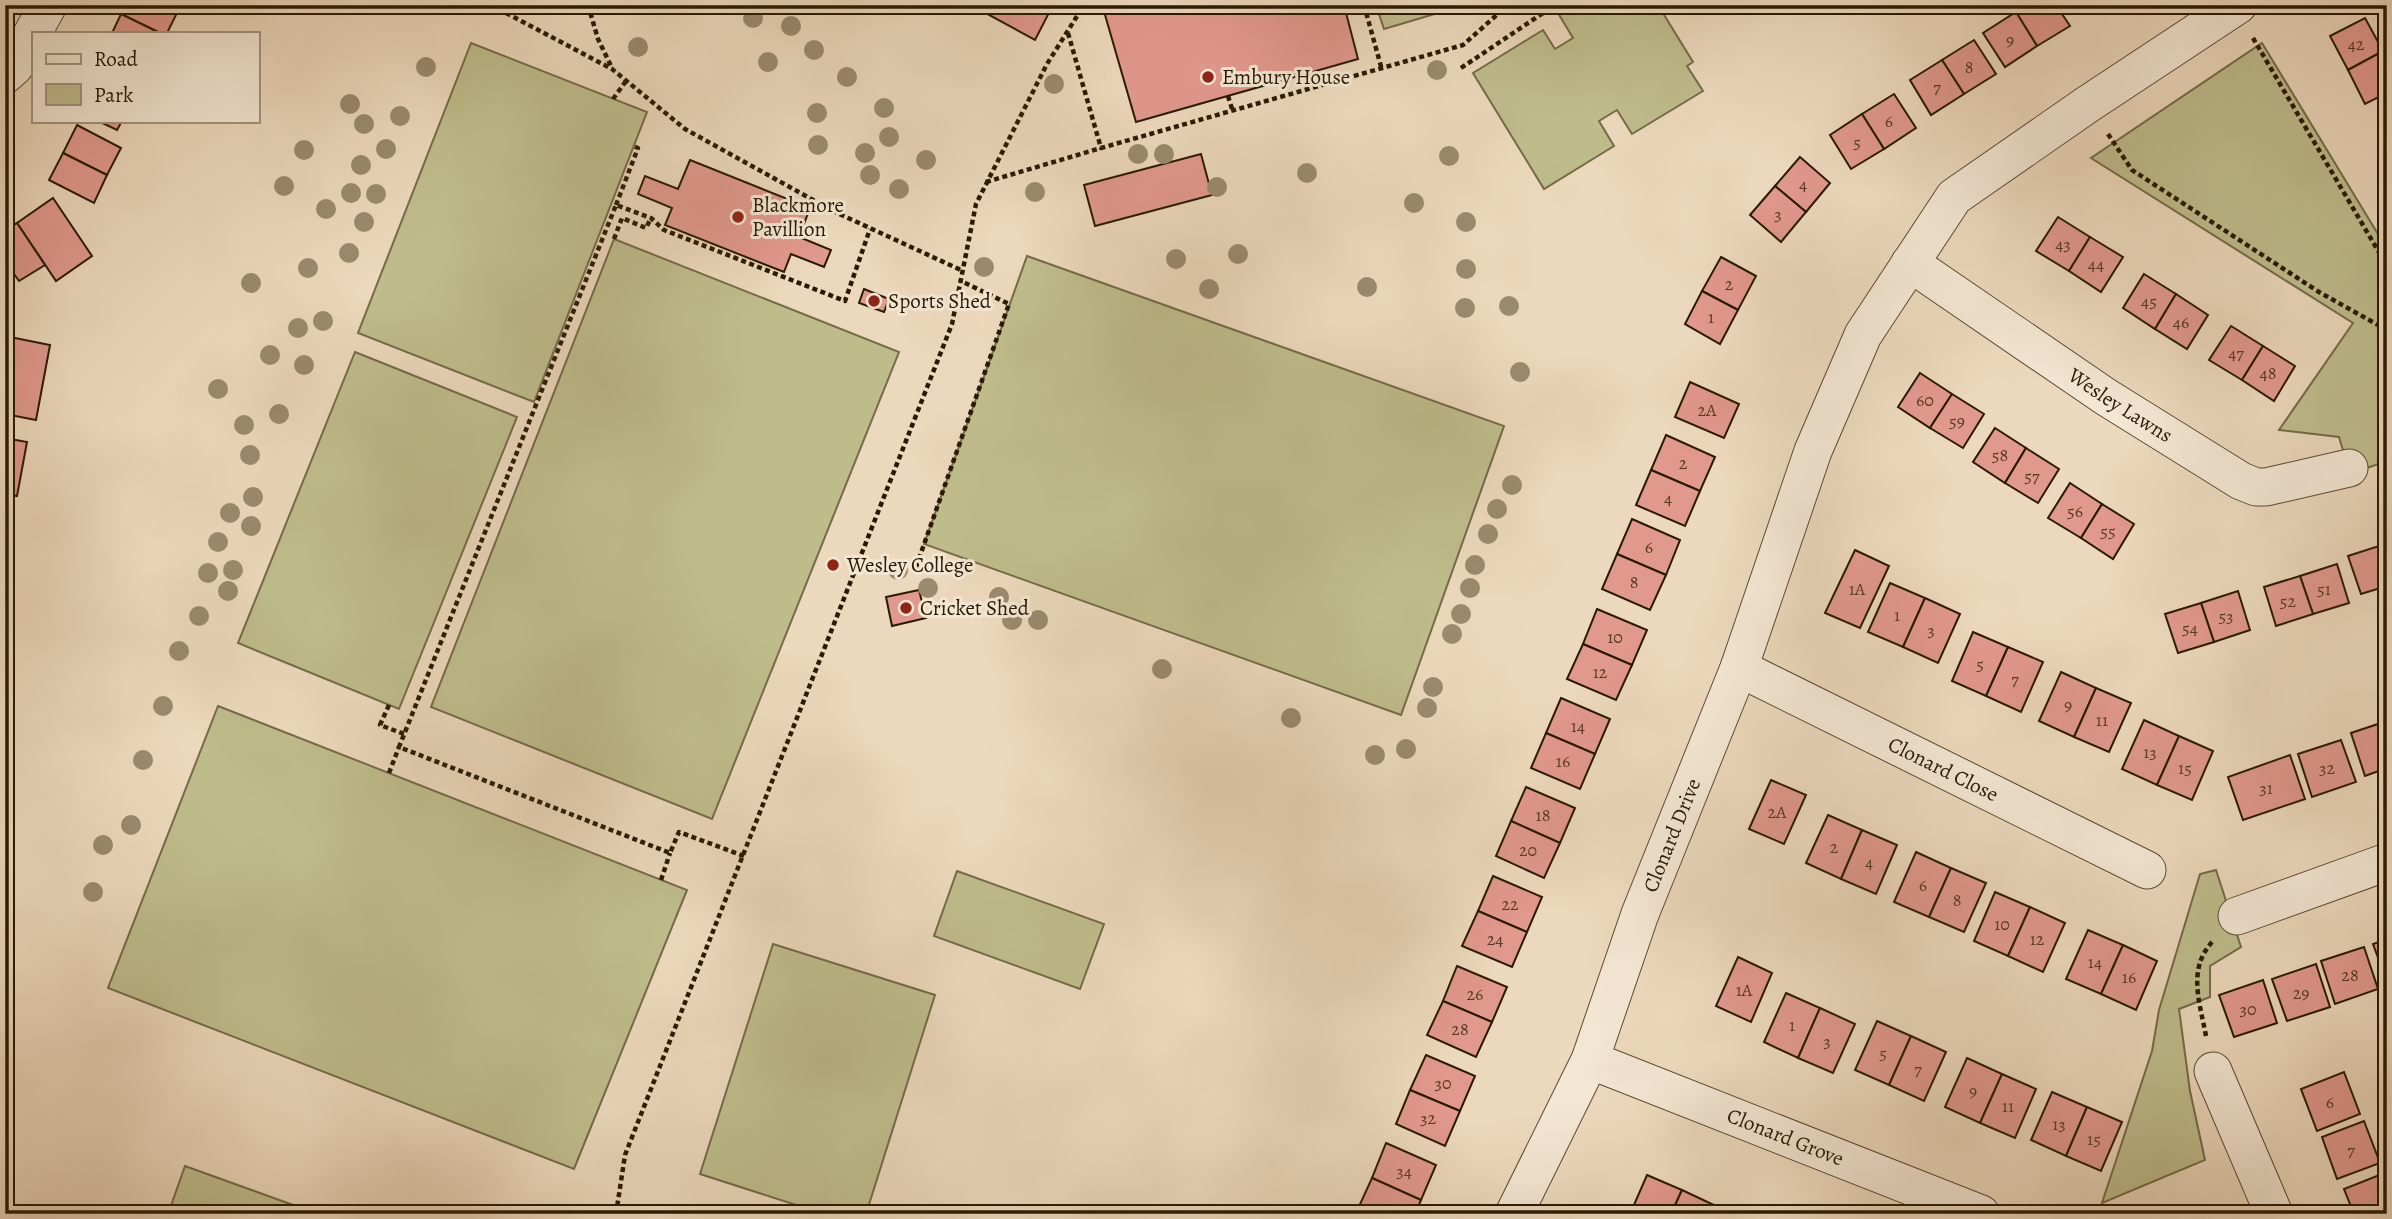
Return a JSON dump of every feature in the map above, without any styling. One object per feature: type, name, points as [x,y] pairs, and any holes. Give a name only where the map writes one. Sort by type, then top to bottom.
[{"type":"street","points":[[33,32],[48,5]]},
{"type":"street","points":[[1910,263],[1954,197],[2088,104],[2237,6]]},
{"type":"street","points":[[5,75],[14,67],[32,34]]},
{"type":"street","name":"Clonard Drive","points":[[1514,1214],[1590,1060],[1640,914],[1739,668],[1813,451],[1863,335],[1910,263]]},
{"type":"street","name":"Wesley Lawns","points":[[1910,263],[2106,397],[2241,481],[2256,487],[2266,487],[2348,468]]},
{"type":"street","name":"Clonard Close","points":[[1739,668],[2147,870]]},
{"type":"street","points":[[2237,916],[2387,862]]},
{"type":"street","name":"Clonard Grove","points":[[1590,1060],[1981,1214]]},
{"type":"street","points":[[2213,1071],[2274,1214]]},
{"type":"path","points":[[491,5],[612,69],[684,129],[832,211],[963,271]]},
{"type":"path","points":[[588,5],[598,39],[612,69]]},
{"type":"path","points":[[616,1214],[625,1155],[952,324],[976,204],[1047,64],[1084,5]]},
{"type":"path","points":[[1364,5],[1382,70]]},
{"type":"path","points":[[986,182],[1463,45],[1508,5]]},
{"type":"path","points":[[1461,68],[1555,5]]},
{"type":"path","points":[[2237,6],[2387,266]]},
{"type":"path","points":[[1068,32],[1101,148]]},
{"type":"path","points":[[613,99],[626,81]]},
{"type":"path","points":[[1228,96],[1233,112]]},
{"type":"path","points":[[2088,104],[2132,170],[2319,292],[2387,330]]},
{"type":"path","points":[[389,774],[616,205],[638,148],[633,146]]},
{"type":"path","points":[[616,205],[650,218],[664,230],[845,301],[870,229]]},
{"type":"path","points":[[614,239],[622,218],[646,228],[650,218]]},
{"type":"path","points":[[916,566],[1009,304],[961,281]]},
{"type":"path","points":[[389,705],[380,725],[404,734]]},
{"type":"path","points":[[400,747],[670,853]]},
{"type":"path","points":[[661,880],[679,832],[744,856]]},
{"type":"path","points":[[2213,1071],[2196,983],[2202,954],[2237,916]]},
{"type":"green space","points":[[1376,5],[1465,5],[1384,29]]},
{"type":"green space","points":[[1569,5],[1658,5],[1693,62],[1687,66],[1703,91],[1632,134],[1617,110],[1599,121],[1614,146],[1544,189],[1473,73],[1543,30],[1555,49],[1573,38],[1558,13]]},
{"type":"green space","points":[[471,43],[647,112],[534,402],[358,333]]},
{"type":"green space","points":[[2262,43],[2387,249],[2387,461],[2350,474],[2339,437],[2279,430],[2353,323],[2091,158]]},
{"type":"green space","points":[[614,239],[899,352],[712,819],[431,707]]},
{"type":"green space","points":[[1027,256],[1504,426],[1401,715],[924,544]]},
{"type":"green space","points":[[355,352],[517,417],[399,709],[238,643]]},
{"type":"green space","points":[[218,706],[687,890],[574,1169],[108,988]]},
{"type":"green space","points":[[2216,870],[2241,947],[2210,966],[2210,997],[2179,1009],[2190,1091],[2205,1160],[2102,1203],[2152,1051],[2159,1010],[2200,874]]},
{"type":"green space","points":[[957,871],[1104,924],[1080,989],[934,936]]},
{"type":"green space","points":[[773,944],[935,995],[866,1214],[824,1214],[700,1174]]},
{"type":"green space","points":[[185,1166],[318,1214],[168,1214]]},
{"type":"building","points":[[125,5],[172,5],[179,9],[168,32],[158,32],[121,14]]},
{"type":"building","points":[[971,5],[1053,5],[1035,40]]},
{"type":"building","name":"Embury House","points":[[1112,5],[1344,5],[1358,59],[1136,122],[1103,8]]},
{"type":"building","points":[[2027,5],[2056,5],[2070,26],[2037,46],[2016,12]]},
{"type":"building","points":[[2016,12],[2037,46],[2005,67],[1983,33]]},
{"type":"building","points":[[121,14],[158,32],[112,32]]},
{"type":"building","points":[[2365,18],[2383,51],[2348,70],[2330,36]]},
{"type":"building","points":[[1974,40],[1996,74],[1964,94],[1942,60]]},
{"type":"building","points":[[2383,51],[2387,58],[2387,93],[2365,104],[2348,70]]},
{"type":"building","points":[[1942,60],[1964,94],[1931,115],[1910,80]]},
{"type":"building","points":[[1894,94],[1916,128],[1884,149],[1862,114]]},
{"type":"building","points":[[1862,114],[1884,149],[1851,169],[1830,135]]},
{"type":"building","points":[[100,122],[121,122],[117,130]]},
{"type":"building","points":[[77,125],[121,148],[107,175],[63,153]]},
{"type":"building","points":[[63,153],[107,175],[94,203],[49,180]]},
{"type":"building","points":[[1201,154],[1212,195],[1095,226],[1084,185]]},
{"type":"building","points":[[1800,157],[1830,183],[1806,212],[1775,186]]},
{"type":"building","name":"Blackmore Pavillion","points":[[690,160],[810,208],[799,237],[831,250],[824,267],[791,254],[784,272],[665,225],[672,208],[638,194],[645,176],[678,189]]},
{"type":"building","points":[[1775,186],[1806,212],[1781,242],[1750,215]]},
{"type":"building","points":[[53,198],[92,256],[56,281],[17,223]]},
{"type":"building","points":[[2058,217],[2090,237],[2069,271],[2036,251]]},
{"type":"building","points":[[17,223],[45,265],[19,281],[5,261],[5,231]]},
{"type":"building","points":[[2090,237],[2123,257],[2101,292],[2069,271]]},
{"type":"building","points":[[1721,257],[1756,276],[1738,310],[1702,291]]},
{"type":"building","points":[[2144,274],[2176,294],[2155,329],[2123,308]]},
{"type":"building","name":"Sports Shed","points":[[864,289],[889,299],[884,312],[859,303]]},
{"type":"building","points":[[1702,291],[1738,310],[1720,344],[1685,324]]},
{"type":"building","points":[[2176,294],[2208,315],[2187,349],[2155,329]]},
{"type":"building","points":[[2231,326],[2263,346],[2242,380],[2209,360]]},
{"type":"building","points":[[5,336],[50,345],[36,420],[5,414]]},
{"type":"building","points":[[2263,346],[2295,366],[2274,401],[2242,380]]},
{"type":"building","points":[[1920,373],[1952,394],[1930,428],[1898,407]]},
{"type":"building","points":[[1690,382],[1739,404],[1724,438],[1675,417]]},
{"type":"building","points":[[1952,394],[1984,414],[1963,448],[1930,428]]},
{"type":"building","points":[[1995,428],[2026,448],[2005,483],[1973,462]]},
{"type":"building","points":[[1666,435],[1715,457],[1700,491],[1651,470]]},
{"type":"building","points":[[5,438],[27,442],[17,496],[5,494]]},
{"type":"building","points":[[2026,448],[2059,469],[2038,503],[2005,483]]},
{"type":"building","points":[[1651,470],[1700,491],[1685,526],[1636,505]]},
{"type":"building","points":[[2070,483],[2102,504],[2081,538],[2048,518]]},
{"type":"building","points":[[2102,504],[2134,524],[2113,559],[2081,538]]},
{"type":"building","points":[[5,514],[10,515],[5,538]]},
{"type":"building","points":[[1632,519],[1680,540],[1666,575],[1617,554]]},
{"type":"building","points":[[2385,544],[2387,586],[2361,594],[2348,556]]},
{"type":"building","points":[[1855,550],[1889,566],[1860,628],[1825,613]]},
{"type":"building","points":[[1617,554],[1666,575],[1650,610],[1602,589]]},
{"type":"building","points":[[2337,564],[2349,603],[2313,614],[2300,576]]},
{"type":"building","points":[[2300,576],[2313,614],[2276,626],[2264,587]]},
{"type":"building","points":[[1890,583],[1925,598],[1903,647],[1868,632]]},
{"type":"building","name":"Cricket Shed","points":[[919,590],[926,618],[892,626],[886,597]]},
{"type":"building","points":[[2238,591],[2250,630],[2214,642],[2201,603]]},
{"type":"building","points":[[1925,598],[1960,614],[1938,663],[1903,647]]},
{"type":"building","points":[[2201,603],[2214,642],[2178,653],[2165,614]]},
{"type":"building","points":[[1597,609],[1647,630],[1632,665],[1583,644]]},
{"type":"building","points":[[1973,632],[2008,647],[1986,696],[1952,681]]},
{"type":"building","points":[[1583,644],[1632,665],[1616,700],[1567,679]]},
{"type":"building","points":[[2008,647],[2043,662],[2021,712],[1986,696]]},
{"type":"building","points":[[2061,672],[2096,688],[2074,737],[2039,721]]},
{"type":"building","points":[[2096,688],[2131,703],[2109,752],[2074,737]]},
{"type":"building","points":[[1561,698],[1610,719],[1595,754],[1546,733]]},
{"type":"building","points":[[2144,720],[2179,736],[2157,785],[2122,769]]},
{"type":"building","points":[[2387,721],[2387,768],[2365,776],[2351,733]]},
{"type":"building","points":[[1546,733],[1595,754],[1580,789],[1531,768]]},
{"type":"building","points":[[2179,736],[2213,751],[2192,800],[2157,785]]},
{"type":"building","points":[[2341,740],[2356,782],[2312,797],[2298,754]]},
{"type":"building","points":[[2290,755],[2305,799],[2243,820],[2228,777]]},
{"type":"building","points":[[1771,780],[1806,795],[1784,844],[1749,829]]},
{"type":"building","points":[[1526,787],[1575,808],[1560,843],[1511,821]]},
{"type":"building","points":[[1828,815],[1862,830],[1841,879],[1806,863]]},
{"type":"building","points":[[1511,821],[1560,843],[1544,878],[1496,856]]},
{"type":"building","points":[[1862,830],[1897,845],[1876,894],[1841,879]]},
{"type":"building","points":[[1916,852],[1951,868],[1929,917],[1894,902]]},
{"type":"building","points":[[1951,868],[1986,883],[1964,932],[1929,917]]},
{"type":"building","points":[[1493,876],[1542,897],[1527,932],[1478,911]]},
{"type":"building","points":[[1995,892],[2030,907],[2008,956],[1974,941]]},
{"type":"building","points":[[2030,907],[2065,923],[2043,972],[2008,956]]},
{"type":"building","points":[[1478,911],[1527,932],[1512,967],[1462,946]]},
{"type":"building","points":[[2088,930],[2123,945],[2101,994],[2066,979]]},
{"type":"building","points":[[2387,939],[2387,982],[2373,944]]},
{"type":"building","points":[[2123,945],[2157,961],[2136,1010],[2101,994]]},
{"type":"building","points":[[2364,947],[2378,989],[2335,1004],[2321,961]]},
{"type":"building","points":[[1738,957],[1772,973],[1751,1022],[1716,1006]]},
{"type":"building","points":[[2316,964],[2330,1007],[2287,1021],[2272,979]]},
{"type":"building","points":[[1457,966],[1507,987],[1492,1022],[1443,1001]]},
{"type":"building","points":[[2263,980],[2277,1023],[2234,1037],[2219,995]]},
{"type":"building","points":[[1786,993],[1820,1008],[1798,1058],[1764,1042]]},
{"type":"building","points":[[1443,1001],[1492,1022],[1476,1057],[1427,1035]]},
{"type":"building","points":[[1820,1008],[1855,1024],[1833,1073],[1798,1058]]},
{"type":"building","points":[[1877,1021],[1911,1036],[1889,1085],[1855,1070]]},
{"type":"building","points":[[1911,1036],[1946,1052],[1924,1101],[1889,1085]]},
{"type":"building","points":[[1426,1055],[1475,1076],[1460,1111],[1410,1090]]},
{"type":"building","points":[[1967,1058],[2002,1074],[1980,1123],[1945,1107]]},
{"type":"building","points":[[2344,1072],[2360,1114],[2317,1131],[2301,1089]]},
{"type":"building","points":[[2002,1074],[2036,1089],[2015,1138],[1980,1123]]},
{"type":"building","points":[[1410,1090],[1460,1111],[1445,1146],[1396,1124]]},
{"type":"building","points":[[2052,1092],[2087,1107],[2066,1156],[2031,1140]]},
{"type":"building","points":[[2087,1107],[2122,1122],[2101,1171],[2066,1156]]},
{"type":"building","points":[[2364,1121],[2380,1163],[2337,1179],[2322,1137]]},
{"type":"building","points":[[1386,1143],[1436,1165],[1421,1200],[1372,1178]]},
{"type":"building","points":[[2387,1172],[2387,1214],[2354,1214],[2344,1189]]},
{"type":"building","points":[[1647,1175],[1682,1190],[1671,1214],[1630,1214]]},
{"type":"building","points":[[1372,1178],[1421,1200],[1415,1214],[1356,1213]]},
{"type":"building","points":[[1682,1190],[1716,1206],[1712,1214],[1671,1214]]},
{"type":"place","name":"Embury House","points":[[1208,77]]},
{"type":"place","name":"Blackmore Pavillion","points":[[738,217]]},
{"type":"place","name":"Sports Shed","points":[[874,301]]},
{"type":"place","name":"Wesley College","points":[[833,565]]},
{"type":"place","name":"Cricket Shed","points":[[906,608]]}]
